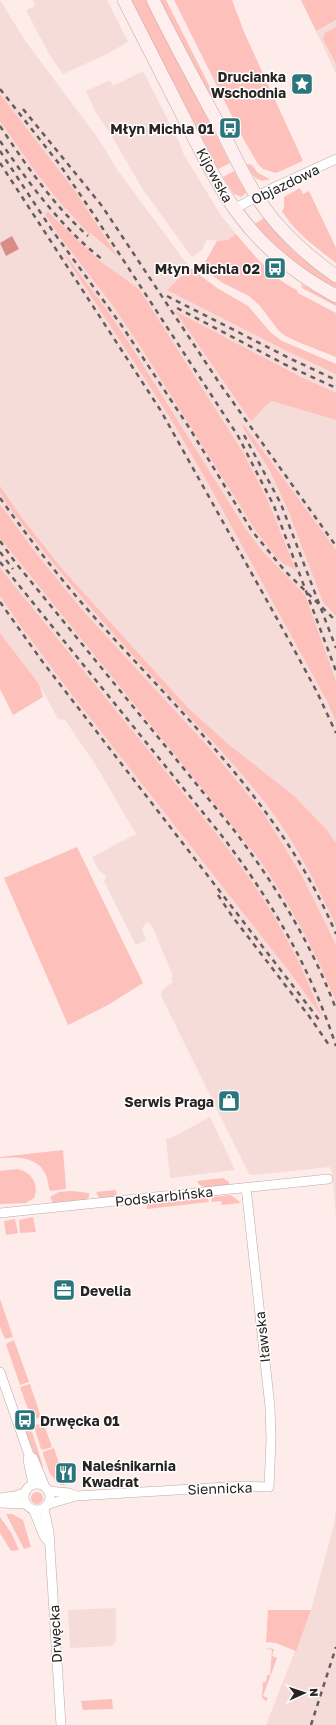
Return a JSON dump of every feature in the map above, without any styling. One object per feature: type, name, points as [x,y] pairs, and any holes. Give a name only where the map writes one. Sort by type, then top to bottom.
[{"type":"street","name":"Kijowska","points":[[124,0],[160,74],[234,209],[256,236],[278,257],[310,281],[336,296]]},
{"type":"street","name":"Kijowska","points":[[153,0],[201,94],[257,197],[271,217],[291,239],[312,258],[336,276]]},
{"type":"street","name":"Objazdowa","points":[[234,209],[336,159]]},
{"type":"street","name":"Podskarbińska","points":[[0,1213],[328,1179]]},
{"type":"street","name":"Iławska","points":[[246,1187],[270,1407],[271,1440],[269,1487]]},
{"type":"street","points":[[0,1372],[29,1455],[28,1460],[34,1484]]},
{"type":"street","points":[[0,1503],[25,1504],[34,1511],[46,1506],[50,1495],[33,1458],[29,1455]]},
{"type":"street","points":[[34,1484],[47,1489]]},
{"type":"street","points":[[0,1498],[24,1493],[34,1484]]},
{"type":"street","name":"Siennicka","points":[[46,1506],[76,1496],[242,1486],[269,1487]]},
{"type":"street","name":"Siennicka","points":[[47,1489],[76,1496]]},
{"type":"street","points":[[24,1493],[23,1497],[25,1504]]},
{"type":"street","name":"Drwęcka","points":[[46,1506],[52,1576],[60,1725]]},
{"type":"street","name":"Drwęcka","points":[[34,1511],[44,1536],[49,1542]]},
{"type":"shaded area","points":[[0,0],[26,42],[100,141],[116,168],[190,268],[217,288],[248,306],[271,333],[282,341],[336,364],[336,1217],[332,1172],[330,1167],[253,1175],[249,1174],[161,996],[162,990],[173,982],[171,980],[173,976],[152,926],[148,922],[145,924],[142,929],[146,940],[136,945],[104,881],[106,876],[99,871],[92,857],[136,834],[95,764],[65,720],[58,719],[39,684],[0,633]]},
{"type":"shaded area","points":[[33,0],[107,0],[128,42],[105,55],[63,74],[49,54],[26,10],[35,6]]},
{"type":"shaded area","points":[[129,0],[147,0],[230,163],[218,169],[185,105],[165,72]]},
{"type":"shaded area","points":[[159,0],[166,0],[214,95],[211,98]]},
{"type":"shaded area","points":[[174,0],[232,0],[244,32],[303,161],[276,173],[263,169],[258,164],[244,140]]},
{"type":"shaded area","points":[[301,0],[336,0],[336,20],[316,31]]},
{"type":"shaded area","points":[[336,20],[336,74],[316,31]]},
{"type":"shaded area","points":[[336,27],[336,64],[323,39],[325,33]]},
{"type":"shaded area","points":[[143,71],[179,142],[184,155],[222,217],[236,234],[227,240],[217,241],[207,239],[202,250],[192,257],[143,190],[111,135],[95,111],[86,91],[110,80],[113,86]]},
{"type":"shaded area","points":[[0,94],[75,191],[118,257],[91,233],[89,234],[58,200],[35,171],[0,121]]},
{"type":"shaded area","points":[[248,164],[252,165],[258,173],[270,179],[262,180],[256,178],[249,169]]},
{"type":"shaded area","points":[[234,171],[246,193],[241,197],[234,194],[223,177]]},
{"type":"shaded area","points":[[300,188],[303,194],[309,191],[336,248],[336,263],[299,233],[282,211],[284,208],[284,197]]},
{"type":"shaded area","points":[[48,212],[101,262],[139,289],[244,454],[267,499],[296,570],[284,564],[277,558],[256,531],[140,346],[111,303],[60,237],[45,214]]},
{"type":"shaded area","points":[[264,218],[293,251],[336,283],[336,290],[286,258],[253,225]]},
{"type":"shaded area","points":[[236,234],[271,273],[297,290],[298,293],[336,313],[336,357],[284,335],[279,331],[260,306],[249,296],[223,283],[210,274],[205,267],[205,262],[217,241],[227,240]]},
{"type":"shaded area","points":[[12,236],[19,249],[6,256],[0,243]]},
{"type":"shaded area","points":[[63,253],[107,310],[131,346],[245,528],[263,552],[305,595],[336,681],[336,722],[327,701],[204,476],[171,419]]},
{"type":"shaded area","points":[[190,268],[217,288],[248,306],[271,333],[282,341],[336,364],[336,374],[287,351],[167,290]]},
{"type":"shaded area","points":[[301,284],[336,302],[336,306],[302,288]]},
{"type":"shaded area","points":[[175,311],[301,377],[336,393],[336,420],[272,401],[269,402],[251,421]]},
{"type":"shaded area","points":[[244,425],[336,550],[336,616],[323,602],[288,510],[270,471],[242,426]]},
{"type":"shaded area","points":[[0,486],[21,517],[63,570],[187,707],[228,744],[294,796],[326,829],[336,843],[336,926],[307,868],[273,813],[236,768],[86,603],[7,504],[0,493]]},
{"type":"shaded area","points":[[0,504],[38,556],[84,612],[212,751],[264,814],[302,876],[336,945],[336,1001],[300,926],[268,872],[256,855],[0,538]]},
{"type":"shaded area","points":[[0,568],[218,836],[241,867],[273,915],[291,948],[323,1018],[288,970],[70,692],[23,629],[0,596]]},
{"type":"shaded area","points":[[0,633],[39,684],[43,697],[13,715],[0,689]]},
{"type":"shaded area","points":[[77,847],[143,983],[108,1005],[68,1025],[4,878]]},
{"type":"shaded area","points":[[210,1117],[235,1170],[170,1178],[166,1139],[171,1138]]},
{"type":"shaded area","points":[[63,1150],[66,1189],[51,1191],[49,1189],[44,1171],[39,1165],[26,1159],[0,1158],[0,1157]]},
{"type":"shaded area","points":[[17,1169],[22,1170],[33,1179],[36,1188],[34,1198],[26,1203],[0,1204],[0,1171]]},
{"type":"shaded area","points":[[223,1178],[229,1182],[229,1185],[207,1187],[199,1184],[197,1181]]},
{"type":"shaded area","points":[[116,1190],[117,1197],[99,1198],[96,1192]]},
{"type":"shaded area","points":[[72,1191],[89,1193],[89,1197],[84,1201],[53,1203],[50,1197],[59,1192]]},
{"type":"shaded area","points":[[231,1195],[241,1203],[222,1205],[221,1201],[211,1202],[212,1197]]},
{"type":"shaded area","points":[[207,1197],[209,1202],[147,1209],[147,1204]]},
{"type":"shaded area","points":[[33,1217],[36,1232],[20,1233],[19,1220]]},
{"type":"shaded area","points":[[15,1219],[18,1233],[6,1235],[4,1221]]},
{"type":"shaded area","points":[[0,1299],[13,1337],[5,1339],[0,1327]]},
{"type":"shaded area","points":[[14,1340],[29,1382],[20,1385],[6,1344]]},
{"type":"shaded area","points":[[30,1384],[41,1417],[32,1420],[20,1387]]},
{"type":"shaded area","points":[[43,1422],[52,1447],[43,1450],[41,1449],[34,1426]]},
{"type":"shaded area","points":[[25,1432],[32,1432],[43,1466],[41,1468]]},
{"type":"shaded area","points":[[54,1448],[65,1485],[61,1485],[50,1474],[43,1454],[43,1452]]},
{"type":"shaded area","points":[[35,1492],[39,1492],[43,1498],[39,1504],[35,1504],[31,1500],[31,1496]]},
{"type":"shaded area","points":[[336,1509],[336,1725],[266,1725],[311,1610],[334,1524]]},
{"type":"shaded area","points":[[6,1514],[12,1514],[23,1520],[31,1547],[24,1549]]},
{"type":"shaded area","points":[[0,1517],[12,1534],[19,1550],[11,1551],[0,1533]]},
{"type":"shaded area","points":[[116,1608],[116,1641],[112,1646],[70,1648],[68,1610]]},
{"type":"shaded area","points":[[268,1610],[311,1610],[296,1651],[276,1643],[266,1642]]},
{"type":"shaded area","points":[[265,1648],[274,1649],[272,1656],[277,1658],[263,1696],[268,1698],[266,1701],[262,1698],[263,1682],[266,1682],[267,1675],[270,1675],[272,1650]]},
{"type":"shaded area","points":[[112,1699],[113,1709],[83,1710],[81,1701]]},
{"type":"railway","points":[[0,89],[60,165],[238,436],[274,506],[336,671]]},
{"type":"railway","points":[[23,109],[102,206],[220,384],[336,546]]},
{"type":"railway","points":[[0,126],[30,170],[52,198],[88,236]]},
{"type":"railway","points":[[0,141],[47,205],[73,234],[103,260]]},
{"type":"railway","points":[[0,151],[52,230],[122,326],[190,429],[252,531],[285,571],[336,621]]},
{"type":"railway","points":[[0,163],[161,411],[290,642],[317,692],[336,733]]},
{"type":"railway","points":[[167,296],[291,359],[336,380]]},
{"type":"railway","points":[[177,308],[288,366],[336,388]]},
{"type":"railway","points":[[244,435],[281,504],[336,648]]},
{"type":"railway","points":[[0,498],[78,599],[203,736],[264,810],[291,849],[315,890],[336,934]]},
{"type":"railway","points":[[0,541],[15,562],[233,829],[263,871],[291,915],[315,961],[336,1009]]},
{"type":"railway","points":[[0,552],[13,569]]},
{"type":"railway","points":[[0,562],[222,836],[257,885],[288,936],[302,963],[315,990],[336,1046]]},
{"type":"railway","points":[[0,602],[42,661],[320,1021]]},
{"type":"railway","points":[[218,895],[232,916],[309,1016],[329,1045]]},
{"type":"railway","points":[[311,1725],[336,1647]]},
{"type":"place","name":"Drucianka Wschodnia","points":[[302,84]]},
{"type":"place","name":"Młyn Michla 01","points":[[230,128]]},
{"type":"place","name":"Młyn Michla 02","points":[[275,268]]},
{"type":"place","name":"Serwis Praga","points":[[229,1101]]},
{"type":"place","name":"Develia","points":[[64,1290]]},
{"type":"place","name":"Drwęcka 01","points":[[25,1420]]},
{"type":"place","name":"Naleśnikarnia Kwadrat","points":[[66,1473]]}]
